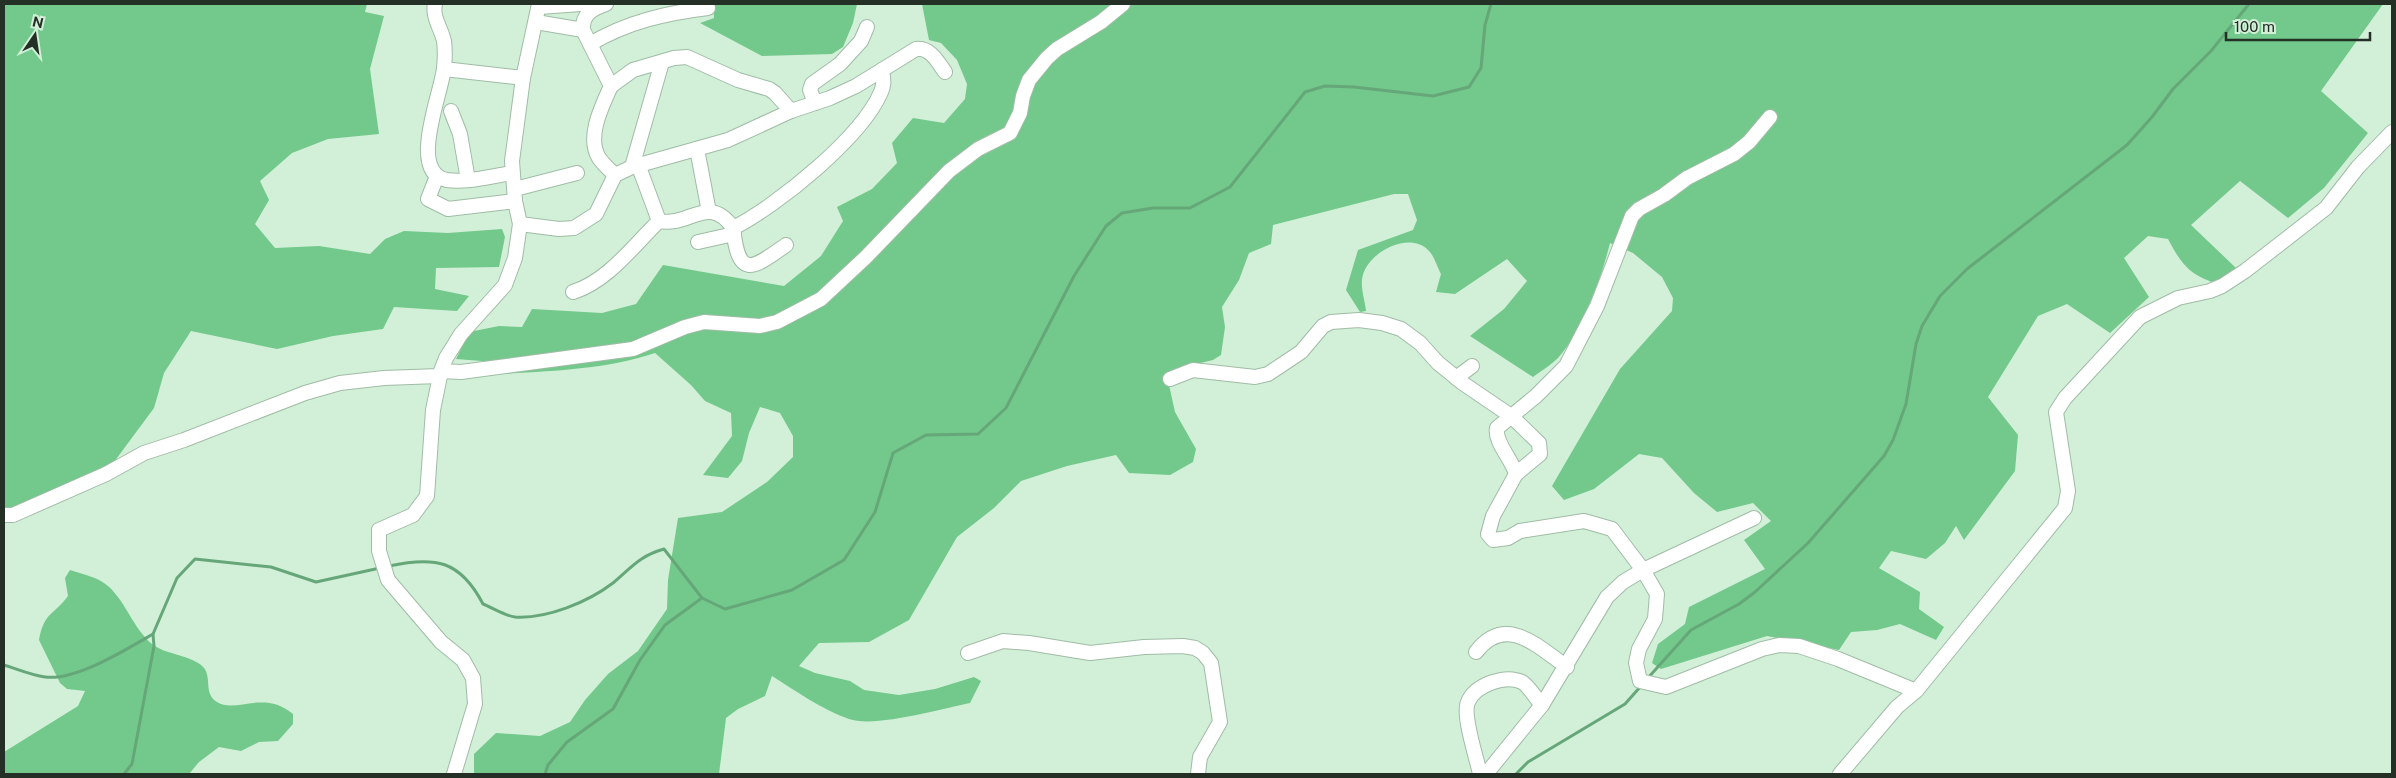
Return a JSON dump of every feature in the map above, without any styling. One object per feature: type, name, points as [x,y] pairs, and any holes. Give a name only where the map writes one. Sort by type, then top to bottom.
[{"type":"street","points":[[435,4],[436,18],[444,40],[444,69],[428,146],[428,162],[437,176],[446,180],[468,180],[512,173]]},
{"type":"street","points":[[4,515],[13,514],[106,474],[144,453],[184,440],[306,393],[340,383],[461,372],[634,349],[685,327],[704,322],[760,326],[777,322],[795,314],[821,299],[865,258],[949,171],[978,149],[1010,133],[1020,113],[1023,96],[1029,80],[1047,58],[1057,49],[1101,22],[1123,4]]},
{"type":"street","points":[[454,774],[475,704],[473,678],[463,660],[437,638],[401,598],[385,574],[378,551],[379,530],[413,515],[427,496],[433,410],[440,374],[461,334],[504,285],[515,258],[520,224],[512,173],[524,78],[539,5],[592,5]]},
{"type":"street","points":[[592,5],[582,20],[583,30],[611,86]]},
{"type":"street","points":[[590,44],[634,23],[675,12],[708,8]]},
{"type":"street","points":[[536,22],[583,30]]},
{"type":"street","points":[[814,103],[810,90],[812,84],[840,64],[861,41],[867,27]]},
{"type":"street","points":[[520,224],[559,229],[574,228],[596,214],[615,176],[635,167],[748,132],[791,111],[830,98],[856,86],[916,49],[924,48],[928,51],[945,72]]},
{"type":"street","points":[[615,176],[599,158],[594,146],[595,134],[601,108],[611,86],[633,70],[687,57],[702,62],[738,80],[769,89],[776,93],[791,111]]},
{"type":"street","points":[[659,221],[635,167],[662,62]]},
{"type":"street","points":[[444,69],[524,78]]},
{"type":"street","points":[[698,242],[734,231],[760,214],[817,168],[872,110],[882,91],[884,81],[882,70]]},
{"type":"street","points":[[452,111],[460,134],[468,180]]},
{"type":"street","points":[[1516,474],[1513,463],[1496,434],[1497,428],[1547,386],[1566,366],[1597,306],[1632,216],[1639,209],[1664,195],[1686,178],[1734,154],[1749,142],[1770,117]]},
{"type":"street","points":[[1840,774],[1897,707],[1916,691],[2065,508],[2068,491],[2056,412],[2066,398],[2140,317],[2178,298],[2210,291],[2222,286],[2245,271],[2326,208],[2358,167],[2392,132]]},
{"type":"street","points":[[697,149],[709,212]]},
{"type":"street","points":[[437,176],[428,199],[445,208],[515,195],[577,173]]},
{"type":"street","points":[[574,292],[600,280],[659,221],[678,220],[709,212],[725,216],[734,231],[739,259],[745,264],[752,266],[764,262],[786,245]]},
{"type":"street","points":[[1170,379],[1193,370],[1255,378],[1268,374],[1301,352],[1323,326],[1331,322],[1359,320],[1401,328],[1420,343],[1438,363],[1456,378],[1511,416],[1538,443],[1541,449],[1540,454],[1516,474],[1490,526],[1488,534],[1493,540],[1508,538],[1520,531],[1584,521],[1596,523],[1612,529],[1642,570],[1657,594],[1655,618],[1639,649],[1636,663],[1645,683],[1666,687],[1756,652],[1780,645],[1799,646],[1838,659],[1916,691]]},
{"type":"street","points":[[1456,378],[1472,366]]},
{"type":"street","points":[[1486,774],[1542,705],[1567,667],[1607,597],[1623,582],[1642,570],[1754,518]]},
{"type":"street","points":[[1476,652],[1485,641],[1496,635],[1517,634],[1567,667]]},
{"type":"street","points":[[968,652],[1003,642],[1029,642],[1090,654],[1144,647],[1183,646],[1195,648],[1203,653],[1211,663],[1220,717],[1220,722],[1214,735],[1200,757],[1198,774]]},
{"type":"street","points":[[1480,774],[1467,717],[1467,703],[1476,691],[1495,681],[1512,680],[1523,682],[1542,705]]},
{"type":"green space","points":[[4,4],[367,4],[365,12],[384,16],[370,69],[379,134],[328,139],[292,153],[260,181],[269,200],[255,224],[275,248],[319,246],[370,254],[385,239],[404,231],[448,233],[502,229],[505,237],[499,267],[436,268],[435,289],[469,296],[457,311],[394,307],[383,329],[333,336],[277,349],[191,331],[164,373],[154,408],[114,462],[15,509],[4,509]]},
{"type":"green space","points":[[713,4],[857,4],[853,23],[843,47],[832,54],[762,56],[700,23],[714,18]]},
{"type":"green space","points":[[922,4],[2383,4],[2321,91],[2368,133],[2324,188],[2288,218],[2240,181],[2191,225],[2236,268],[2215,283],[2206,280],[2186,267],[2168,239],[2148,236],[2124,258],[2149,297],[2110,333],[2067,304],[2038,316],[1988,397],[2018,435],[2015,471],[1964,540],[1956,526],[1945,543],[1926,559],[1891,551],[1879,568],[1920,592],[1919,609],[1944,627],[1936,640],[1900,624],[1877,630],[1851,632],[1839,650],[1767,636],[1661,669],[1652,663],[1658,644],[1685,624],[1689,607],[1765,569],[1744,540],[1771,521],[1753,503],[1717,512],[1694,493],[1662,458],[1639,454],[1594,489],[1564,500],[1552,486],[1620,369],[1672,311],[1673,298],[1662,277],[1633,253],[1610,243],[1590,304],[1575,333],[1558,358],[1533,377],[1470,336],[1504,309],[1527,281],[1507,259],[1455,294],[1436,292],[1441,274],[1430,252],[1420,244],[1399,244],[1378,254],[1365,270],[1362,284],[1366,311],[1360,312],[1346,290],[1358,250],[1413,230],[1417,220],[1408,194],[1394,194],[1273,225],[1271,244],[1249,253],[1239,280],[1222,307],[1225,327],[1221,355],[1213,360],[1175,369],[1169,385],[1175,412],[1196,449],[1193,462],[1170,475],[1129,473],[1116,455],[1067,466],[1021,481],[994,508],[957,537],[909,620],[869,642],[819,643],[799,666],[815,673],[850,681],[864,690],[899,695],[935,689],[974,677],[981,681],[970,703],[891,719],[860,721],[849,719],[829,710],[772,676],[765,696],[738,709],[726,718],[719,774],[474,774],[474,754],[496,733],[540,736],[570,722],[585,700],[608,674],[638,651],[667,609],[668,580],[678,518],[722,512],[767,482],[793,457],[793,436],[780,413],[760,407],[749,433],[742,461],[728,478],[703,475],[732,436],[731,413],[705,401],[691,385],[655,353],[593,367],[486,375],[482,361],[456,359],[469,332],[499,326],[522,327],[532,309],[602,313],[636,304],[663,265],[784,286],[821,256],[843,221],[837,207],[872,189],[897,163],[892,143],[913,118],[944,123],[965,99],[967,84],[957,60],[941,43],[929,40]]},
{"type":"green space","points":[[70,570],[95,578],[108,586],[120,600],[145,638],[152,644],[201,665],[207,674],[210,694],[217,702],[225,705],[272,703],[293,714],[293,724],[278,741],[259,742],[241,751],[219,747],[199,762],[189,774],[4,774],[4,752],[78,706],[85,691],[67,689],[60,683],[39,640],[47,619],[68,596],[65,578]]},
{"type":"waterway","points":[[389,566],[420,562],[433,562],[445,565],[465,578],[483,604],[503,614],[515,617],[540,615],[579,603],[603,590],[630,567],[648,555],[664,549],[702,598],[725,609],[792,590],[844,560],[875,512],[893,453],[926,435],[978,434],[1006,408],[1074,276],[1106,226],[1122,213],[1153,208],[1190,208],[1230,187],[1305,92],[1325,86],[1354,87],[1433,96],[1469,87],[1481,68],[1485,25],[1491,4]]},
{"type":"waterway","points":[[1647,679],[1691,630],[1739,604],[1755,592],[1808,543],[1884,456],[1893,440],[1906,404],[1916,344],[1922,326],[1940,296],[1967,269],[2127,145],[2152,117],[2173,89],[2211,51],[2249,4]]},
{"type":"waterway","points":[[124,774],[132,764],[154,646],[153,634],[177,578],[195,559],[271,567],[316,582],[380,568]]},
{"type":"waterway","points":[[545,774],[548,765],[567,742],[613,709],[640,660],[665,625],[702,598]]},
{"type":"waterway","points":[[4,665],[45,677],[57,677],[101,663],[153,634]]},
{"type":"waterway","points":[[1516,774],[1528,762],[1625,704],[1641,686]]}]
